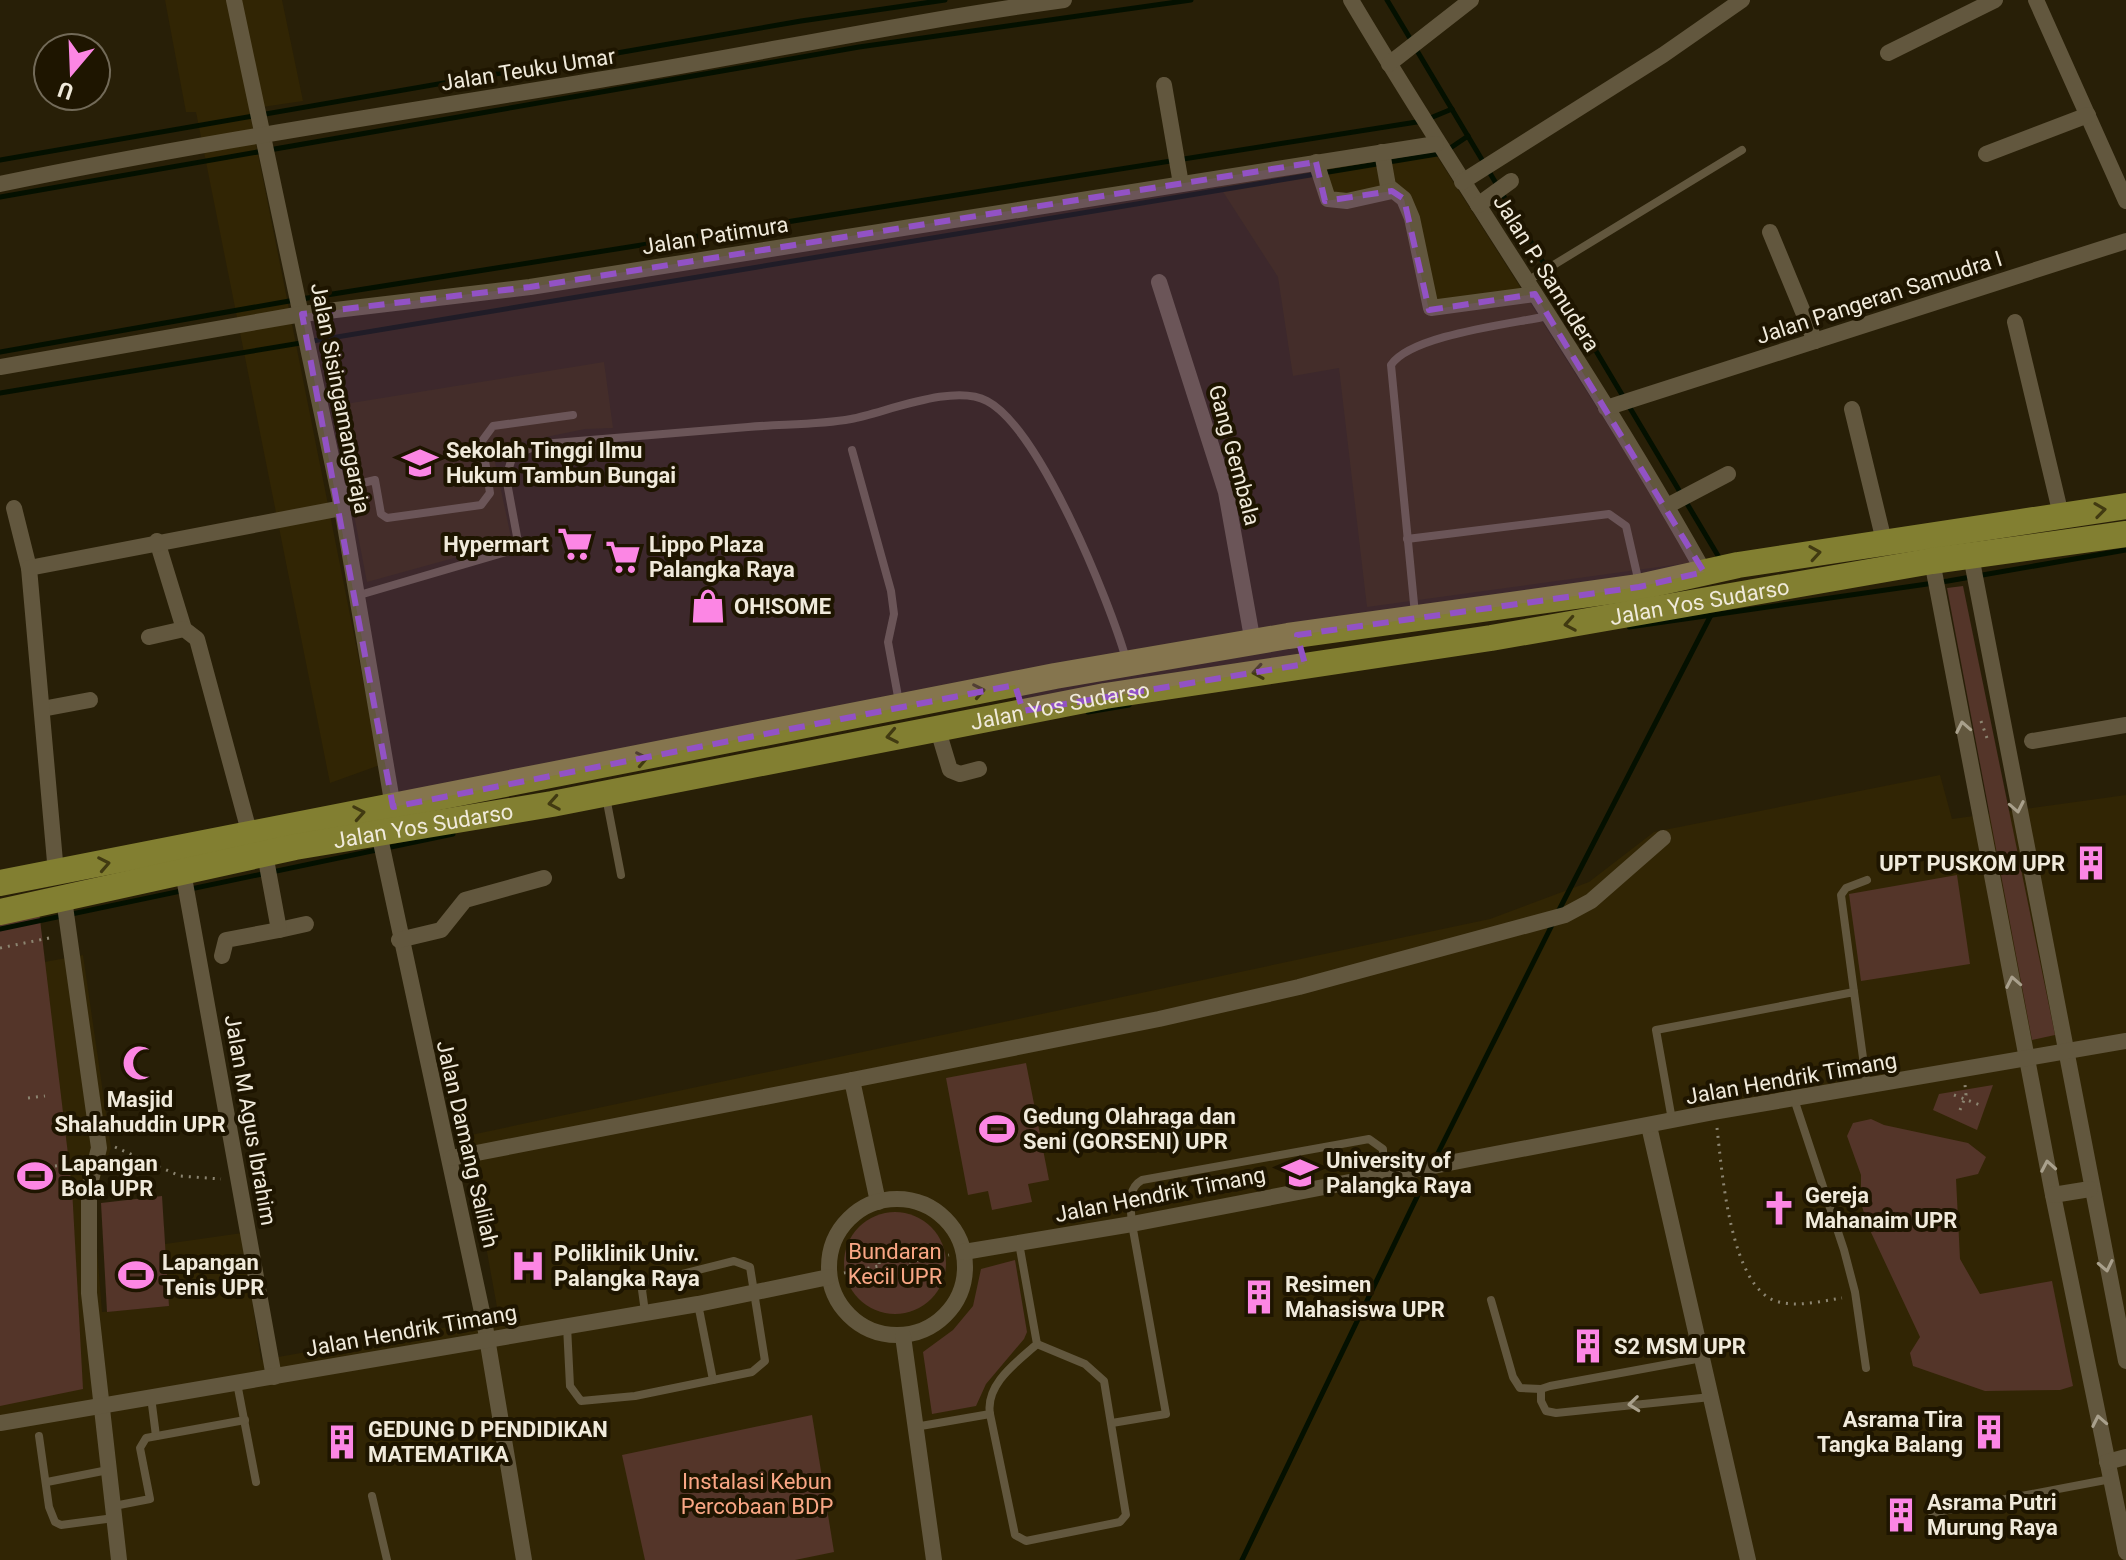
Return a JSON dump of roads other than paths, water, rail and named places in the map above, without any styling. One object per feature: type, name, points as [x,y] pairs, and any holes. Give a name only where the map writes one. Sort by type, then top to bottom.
[{"type":"main road","name":"Jalan Yos Sudarso","points":[[0,912],[183,872],[257,844],[393,807],[1015,685],[1297,635],[1639,587],[1720,569],[1884,541],[2126,506]]},
{"type":"main road","name":"Jalan Yos Sudarso","points":[[0,883],[257,844],[380,842],[605,793],[1023,711],[1305,664],[1491,638],[1932,561],[2126,534]]},
{"type":"main road","points":[[1297,635],[1305,664]]},
{"type":"main road","points":[[1015,685],[1023,711]]},
{"type":"street","name":"Jalan Sisingamangaraja","points":[[234,0],[342,508],[393,807]]},
{"type":"street","name":"Jalan Teuku Umar","points":[[0,184],[125,158],[613,78],[930,18],[1064,0]]},
{"type":"street","name":"Jalan P. Samudera","points":[[1351,0],[1436,144],[1532,287],[1667,506],[1720,569]]},
{"type":"street","points":[[1389,64],[1471,0]]},
{"type":"street","points":[[1462,182],[1663,55],[1742,0]]},
{"type":"street","points":[[1888,53],[1995,0]]},
{"type":"street","points":[[2043,2],[2126,201]]},
{"type":"street","points":[[1164,85],[1181,184]]},
{"type":"street","points":[[1986,154],[2088,115]]},
{"type":"street","name":"Jalan Patimura","points":[[0,367],[302,314],[530,287],[1436,144]]},
{"type":"street","points":[[1382,152],[1392,191],[1408,206],[1431,308],[1532,287]]},
{"type":"street","points":[[1316,162],[1328,199],[1347,201],[1392,191]]},
{"type":"street","points":[[1478,205],[1511,181]]},
{"type":"street","points":[[1770,232],[1815,341]]},
{"type":"street","name":"Jalan Pangeran Samudra I","points":[[1606,408],[2126,241]]},
{"type":"street","name":"Gang Gembala","points":[[1159,282],[1226,492],[1253,643]]},
{"type":"street","points":[[2015,322],[2061,515]]},
{"type":"street","points":[[1852,409],[1884,541]]},
{"type":"street","points":[[1667,506],[1728,474]]},
{"type":"street","points":[[14,508],[29,568],[56,873]]},
{"type":"street","points":[[29,568],[157,541],[342,508]]},
{"type":"street","points":[[157,541],[184,629],[197,639],[208,671],[279,930]]},
{"type":"street","points":[[1971,556],[2090,1189],[2126,1361]]},
{"type":"street","points":[[1932,561],[2053,1195],[2126,1552]]},
{"type":"street","points":[[149,637],[184,629]]},
{"type":"street","points":[[42,709],[90,700]]},
{"type":"street","points":[[2032,741],[2126,725]]},
{"type":"street","points":[[937,727],[950,770],[960,774],[979,769]]},
{"type":"street","points":[[451,1158],[1284,991],[1565,915],[1591,901],[1663,838]]},
{"type":"street","name":"Jalan Damang Salilah","points":[[380,842],[488,1339],[524,1560]]},
{"type":"street","name":"Jalan M Agus Ibrahim","points":[[183,872],[241,1180],[274,1377]]},
{"type":"street","points":[[399,940],[441,930],[465,900],[544,878]]},
{"type":"street","points":[[64,899],[98,1142],[88,1211],[89,1293],[99,1406],[119,1560]]},
{"type":"street","points":[[222,956],[226,940],[306,924]]},
{"type":"street","name":"Jalan Hendrik Timang","points":[[956,1253],[1132,1224],[1383,1173],[1714,1112],[2126,1041]]},
{"type":"street","points":[[852,1080],[878,1202]]},
{"type":"street","points":[[1649,1126],[1748,1560]]},
{"type":"street","points":[[2053,1195],[2090,1189]]},
{"type":"street","points":[[903,1199],[927,1206],[955,1231],[956,1253],[965,1279],[956,1302],[940,1320],[903,1336],[879,1333],[856,1321],[838,1302],[830,1253],[840,1230],[856,1212],[878,1202],[903,1199]]},
{"type":"street","name":"Jalan Hendrik Timang","points":[[0,1423],[698,1304],[835,1275]]},
{"type":"street","points":[[903,1336],[934,1560]]},
{"type":"street","points":[[2109,1470],[2126,1457]]},
{"type":"lane","points":[[1532,287],[1561,260],[1742,150]]},
{"type":"lane","points":[[1415,619],[1391,365],[1397,355],[1421,344],[1548,316]]},
{"type":"lane","points":[[356,596],[516,549],[518,542],[506,477],[513,455],[525,448],[558,442],[849,419],[949,395],[967,395],[985,399],[1004,412],[1055,490],[1105,595],[1128,664]]},
{"type":"lane","points":[[337,489],[375,480],[381,514],[387,518],[481,505],[490,493],[482,441],[493,426],[573,415]]},
{"type":"lane","points":[[852,450],[891,591],[894,614],[888,642],[900,707]]},
{"type":"lane","points":[[1407,539],[1609,514],[1626,526],[1639,587]]},
{"type":"lane","points":[[605,793],[621,875]]},
{"type":"lane","points":[[1867,880],[1846,888],[1841,895],[1867,1087]]},
{"type":"lane","points":[[1672,1121],[1656,1030],[1854,992]]},
{"type":"lane","points":[[1794,1099],[1856,1296],[1866,1368]]},
{"type":"lane","points":[[1112,1423],[1166,1414],[1132,1224],[1130,1193],[1142,1180],[1369,1139],[1383,1149],[1383,1173]]},
{"type":"lane","points":[[1019,1243],[1037,1344]]},
{"type":"lane","points":[[567,1326],[570,1386],[581,1401],[635,1396],[752,1372],[765,1361],[750,1267],[734,1261],[646,1283],[642,1290],[645,1312]]},
{"type":"lane","points":[[1491,1300],[1513,1377],[1520,1388],[1541,1389],[1703,1358]]},
{"type":"lane","points":[[698,1304],[713,1380]]},
{"type":"lane","points":[[1037,1344],[1098,1372],[1104,1381],[1126,1515],[1120,1522],[1026,1541],[1015,1535],[988,1401],[995,1386],[1037,1344]]},
{"type":"lane","points":[[237,1383],[256,1482]]},
{"type":"lane","points":[[1541,1389],[1541,1401],[1546,1411],[1556,1413],[1712,1397]]},
{"type":"lane","points":[[151,1397],[156,1436]]},
{"type":"lane","points":[[914,1427],[990,1414]]},
{"type":"lane","points":[[39,1436],[49,1507],[55,1522],[61,1525],[150,1499],[140,1448],[146,1438],[245,1420]]},
{"type":"lane","points":[[47,1482],[108,1470]]},
{"type":"lane","points":[[1932,1513],[2109,1470]]},
{"type":"lane","points":[[372,1496],[387,1560]]},
{"type":"waterway","points":[[0,160],[801,21],[945,0]]},
{"type":"waterway","points":[[0,197],[859,47],[1191,0]]},
{"type":"waterway","points":[[1387,0],[1411,40]]},
{"type":"waterway","points":[[1416,49],[1720,559]]},
{"type":"waterway","points":[[0,352],[295,300],[1423,121],[1452,109]]},
{"type":"waterway","points":[[0,393],[1443,153],[1468,136]]},
{"type":"waterway","points":[[1629,627],[1948,581],[2126,550]]},
{"type":"waterway","points":[[1558,912],[1711,615]]},
{"type":"waterway","points":[[1088,712],[1129,705]]},
{"type":"waterway","points":[[0,929],[453,834]]},
{"type":"waterway","points":[[1433,1163],[1554,921]]},
{"type":"waterway","points":[[1242,1560],[1429,1172]]},
{"type":"place","name":"Sekolah Tinggi Ilmu Hukum Tambun Bungai","points":[[420,463]]},
{"type":"place","name":"Hypermart","points":[[575,544]]},
{"type":"place","name":"Lippo Plaza Palangka Raya","points":[[623,557]]},
{"type":"place","name":"OH!SOME","points":[[708,606]]},
{"type":"place","name":"UPT PUSKOM UPR","points":[[2091,863]]},
{"type":"place","name":"Masjid Shalahuddin UPR","points":[[140,1063]]},
{"type":"place","name":"Gedung Olahraga dan Seni (GORSENI) UPR","points":[[997,1129]]},
{"type":"place","name":"University of Palangka Raya","points":[[1300,1173]]},
{"type":"place","name":"Lapangan Bola UPR","points":[[35,1176]]},
{"type":"place","name":"Gereja Mahanaim UPR","points":[[1779,1208]]},
{"type":"place","name":"Poliklinik Univ. Palangka Raya","points":[[528,1266]]},
{"type":"place","name":"Lapangan Tenis UPR","points":[[136,1275]]},
{"type":"place","name":"Resimen Mahasiswa UPR","points":[[1259,1297]]},
{"type":"place","name":"S2 MSM UPR","points":[[1588,1346]]},
{"type":"place","name":"Asrama Tira Tangka Balang","points":[[1989,1432]]},
{"type":"place","name":"GEDUNG D PENDIDIKAN MATEMATIKA","points":[[342,1442]]},
{"type":"place","name":"Asrama Putri Murung Raya","points":[[1901,1515]]},
{"type":"park label","name":"Bundaran Kecil UPR","points":[[895,1264]]},
{"type":"park label","name":"Instalasi Kebun Percobaan BDP","points":[[757,1494]]}]
